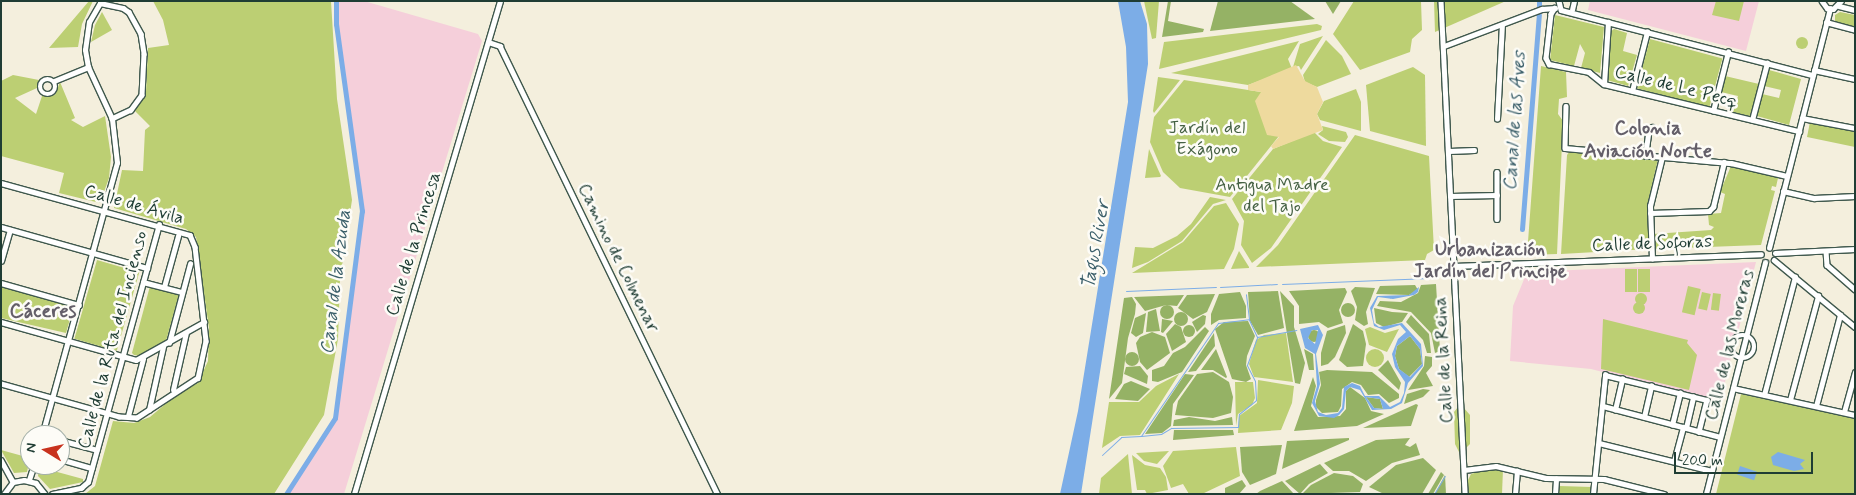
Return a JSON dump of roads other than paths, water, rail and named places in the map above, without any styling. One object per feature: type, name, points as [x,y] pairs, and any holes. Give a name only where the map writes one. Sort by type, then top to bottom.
[{"type":"street","name":"Calle de la Princesa","points":[[354,494],[500,1]]},
{"type":"street","name":"Calle de la Reina","points":[[1441,1],[1465,494]]},
{"type":"street","points":[[1557,8],[1558,1]]},
{"type":"street","points":[[1572,10],[1574,1]]},
{"type":"street","points":[[1822,1],[1830,9],[1840,4],[1855,10]]},
{"type":"street","points":[[46,425],[117,163],[112,119],[88,68],[86,34],[100,2],[129,12],[141,34],[144,54],[142,95],[131,110],[112,119]]},
{"type":"street","points":[[1444,46],[1542,9],[1557,8],[1572,10],[1608,22],[1767,62],[1855,79]]},
{"type":"street","name":"Calle de Le Pecq","points":[[1557,8],[1551,14],[1546,62],[1589,72],[1604,84],[1799,131]]},
{"type":"street","name":"Calle de las Moreras","points":[[1769,248],[1830,9]]},
{"type":"street","points":[[1604,84],[1608,22]]},
{"type":"street","points":[[1826,22],[1855,30]]},
{"type":"street","points":[[1497,119],[1502,25]]},
{"type":"street","points":[[1632,91],[1647,32]]},
{"type":"street","name":"Camino de Colmenar","points":[[488,42],[500,46],[718,494]]},
{"type":"street","points":[[1713,111],[1728,52]]},
{"type":"street","points":[[1752,120],[1767,62]]},
{"type":"street","points":[[54,81],[88,68]]},
{"type":"street","points":[[1566,106],[1565,148],[1724,162],[1787,176]]},
{"type":"street","points":[[1802,118],[1855,128]]},
{"type":"street","points":[[1645,156],[1649,128],[1652,127]]},
{"type":"street","points":[[1449,151],[1474,150]]},
{"type":"street","points":[[1652,259],[1650,214],[1662,157]]},
{"type":"street","points":[[1650,214],[1708,211],[1713,207],[1724,162]]},
{"type":"street","points":[[1497,172],[1497,219]]},
{"type":"street","name":"Calle de Ávila","points":[[1,183],[186,233],[194,241],[204,322],[204,358],[195,381],[173,392],[142,417],[132,419],[1,384]]},
{"type":"street","points":[[1783,191],[1814,198],[1855,196]]},
{"type":"street","points":[[1450,196],[1497,195]]},
{"type":"street","name":"Calle de la Ruta del Incienso","points":[[52,494],[85,486],[92,468],[159,225]]},
{"type":"street","points":[[1,227],[147,268]]},
{"type":"street","points":[[1,261],[10,230]]},
{"type":"street","points":[[164,287],[178,236]]},
{"type":"street","points":[[1774,260],[1766,262],[1761,254],[1769,248],[1775,253],[1855,249]]},
{"type":"street","points":[[1826,251],[1826,265],[1855,289]]},
{"type":"street","points":[[1774,260],[1775,253]]},
{"type":"street","name":"Calle de Soforas","points":[[1453,266],[1761,254]]},
{"type":"street","points":[[1774,260],[1855,327]]},
{"type":"street","name":"Calle de las Moreras","points":[[1706,494],[1766,262]]},
{"type":"street","points":[[169,344],[190,264]]},
{"type":"street","points":[[1764,395],[1795,277]]},
{"type":"street","points":[[143,282],[182,292]]},
{"type":"street","points":[[1,283],[78,305]]},
{"type":"street","points":[[1790,400],[1818,296]]},
{"type":"street","points":[[1816,406],[1840,315]]},
{"type":"street","points":[[1,322],[122,356],[142,359],[204,322]]},
{"type":"street","points":[[173,390],[186,333]]},
{"type":"street","points":[[1738,335],[1747,335],[1755,343],[1754,352],[1749,358],[1741,359],[1731,352],[1731,344],[1738,335]]},
{"type":"street","points":[[149,410],[163,347]]},
{"type":"street","points":[[128,416],[142,359]]},
{"type":"street","points":[[1844,412],[1855,372]]},
{"type":"street","points":[[1593,494],[1605,375],[1707,400],[1699,432]]},
{"type":"street","points":[[1615,410],[1622,379]]},
{"type":"street","points":[[1644,417],[1651,386]]},
{"type":"street","points":[[1733,388],[1855,415]]},
{"type":"street","points":[[1672,424],[1680,393]]},
{"type":"street","points":[[1674,461],[1693,397]]},
{"type":"street","points":[[1602,406],[1720,437]]},
{"type":"street","points":[[70,443],[97,450]]},
{"type":"street","points":[[1599,443],[1712,471]]},
{"type":"street","points":[[1,460],[13,482]]},
{"type":"street","points":[[70,462],[92,468]]},
{"type":"street","points":[[1464,470],[1489,466],[1556,479],[1595,478],[1664,494]]},
{"type":"street","points":[[1515,494],[1517,471]]},
{"type":"street","points":[[29,480],[31,475]]},
{"type":"street","points":[[1555,494],[1556,479]]},
{"type":"street","points":[[4,494],[13,482],[29,480],[36,483],[45,494]]},
{"type":"water","points":[[1118,1],[1140,1],[1147,24],[1148,64],[1081,494],[1060,494],[1078,411],[1128,102],[1126,47]]},
{"type":"water","points":[[1419,287],[1418,292],[1414,295],[1393,299],[1378,297],[1372,310],[1374,323],[1379,327],[1402,323],[1421,344],[1423,366],[1408,383],[1402,403],[1391,409],[1372,410],[1360,390],[1350,387],[1346,391],[1344,409],[1339,415],[1334,418],[1319,416],[1312,403],[1317,386],[1315,354],[1305,348],[1300,329],[1318,325],[1323,335],[1316,354],[1320,384],[1315,401],[1318,412],[1326,415],[1338,413],[1342,408],[1344,387],[1352,383],[1360,386],[1365,396],[1379,396],[1390,407],[1400,402],[1404,393],[1405,382],[1395,367],[1392,354],[1398,339],[1406,332],[1400,325],[1384,330],[1374,326],[1370,308],[1377,296],[1409,295]],"holes":[[[1312,330],[1318,330],[1315,344],[1308,338]],[[1410,336],[1420,349],[1422,364],[1410,377],[1399,369],[1395,356],[1397,346]],[[1366,397],[1380,399],[1383,409],[1374,408]]]},
{"type":"water","points":[[1778,452],[1805,460],[1800,464],[1804,469],[1794,471],[1773,465],[1771,457]]},
{"type":"water","points":[[1740,466],[1757,472],[1754,480],[1737,475]]},
{"type":"waterway","name":"Canal de la Azuda","points":[[286,494],[335,418],[362,211],[336,24],[336,1]]},
{"type":"waterway","name":"Canal de las Aves","points":[[1539,1],[1539,7]]},
{"type":"waterway","name":"Canal de las Aves","points":[[1522,229],[1539,15]]},
{"type":"waterway","points":[[1282,284],[1429,278]]},
{"type":"waterway","points":[[1220,287],[1277,284]]},
{"type":"waterway","points":[[1126,291],[1216,287]]},
{"type":"waterway","points":[[1102,455],[1121,437],[1141,436],[1218,323],[1249,319],[1246,294]]},
{"type":"waterway","points":[[1141,436],[1161,434],[1171,428],[1238,427],[1239,414],[1256,400],[1255,381],[1247,365],[1257,337],[1249,320]]},
{"type":"waterway","points":[[1257,337],[1296,330]]},
{"type":"waterway","points":[[1434,494],[1445,476]]},
{"type":"district","name":"Colonia Aviación Norte","points":[[1648,140]]},
{"type":"district","name":"Urbanización Jardín del Principe","points":[[1490,261]]},
{"type":"district","name":"Cáceres","points":[[43,311]]},
{"type":"park label","name":"Jardín del Exágono","points":[[1207,139]]},
{"type":"park label","name":"Antigua Madre del Tajo","points":[[1272,196]]},
{"type":"water label","name":"Tagus River","points":[[1096,245]]}]
